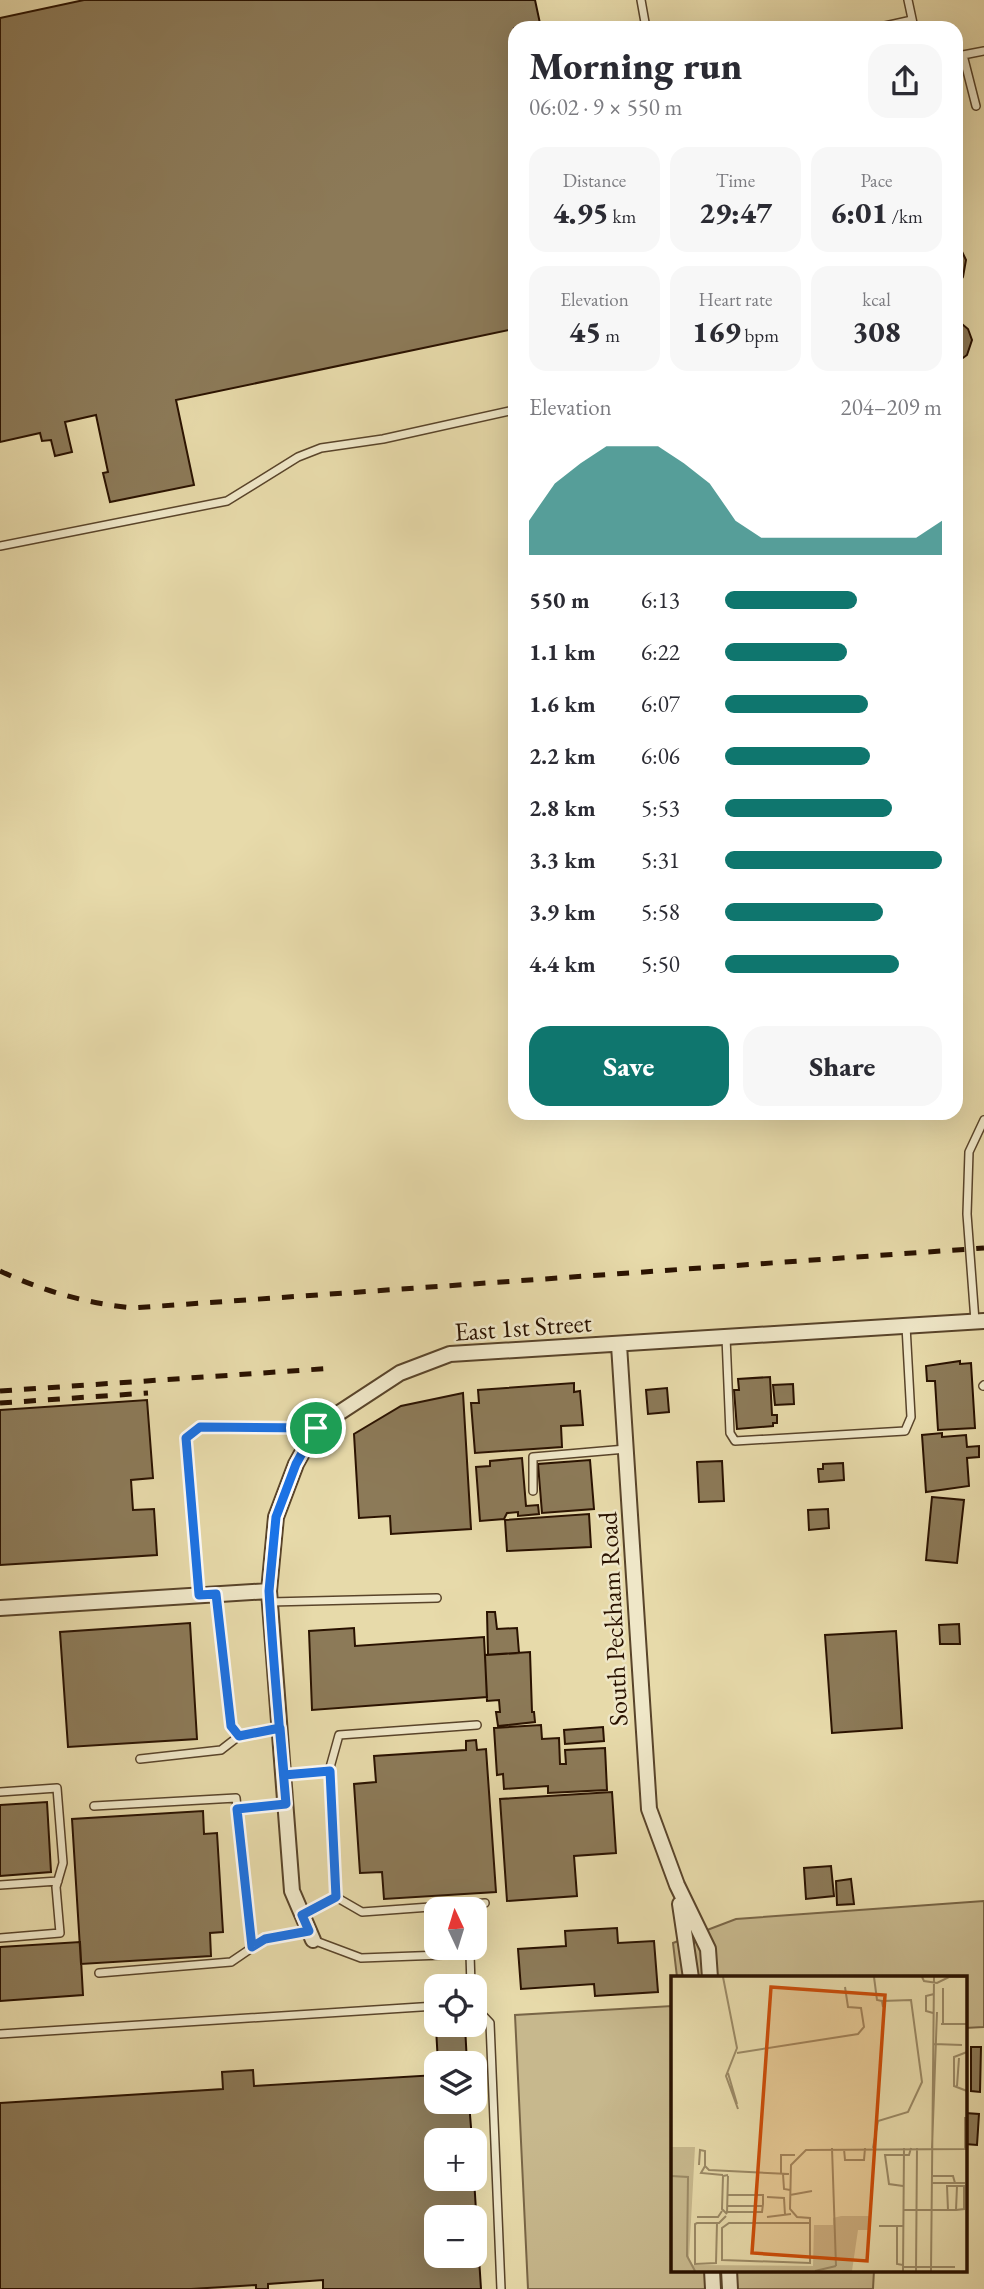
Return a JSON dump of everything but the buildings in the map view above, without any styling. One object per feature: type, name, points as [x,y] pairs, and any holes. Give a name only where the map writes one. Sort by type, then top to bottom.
[{"type":"street","name":"East 1st Street","points":[[311,1935],[292,1891],[270,1597],[276,1517],[296,1464],[316,1428],[400,1373],[450,1354],[979,1321]]},
{"type":"street","name":"South Peckham Road","points":[[619,1345],[649,1809],[677,1885]]},
{"type":"street","points":[[0,1608],[216,1594],[270,1597]]},
{"type":"street","points":[[677,1885],[691,1976]]},
{"type":"street","points":[[677,1885],[708,1949],[710,1976]]},
{"type":"lane","points":[[641,0],[645,21]]},
{"type":"lane","points":[[908,0],[912,21]]},
{"type":"lane","points":[[963,54],[984,51]]},
{"type":"lane","points":[[963,66],[976,106]]},
{"type":"lane","points":[[0,546],[227,501],[298,457],[321,448],[383,439],[508,411]]},
{"type":"lane","points":[[979,1321],[967,1214],[970,1152],[984,1120]]},
{"type":"lane","points":[[726,1337],[730,1433],[735,1441],[905,1431],[911,1417],[906,1326]]},
{"type":"lane","points":[[199,1595],[186,1438],[200,1427],[316,1428]]},
{"type":"lane","points":[[533,1491],[533,1457],[627,1449]]},
{"type":"lane","points":[[216,1594],[231,1726],[239,1736]]},
{"type":"lane","points":[[270,1597],[438,1598]]},
{"type":"lane","points":[[336,1897],[330,1771],[339,1735],[477,1725]]},
{"type":"lane","points":[[139,1759],[220,1750],[239,1736],[280,1728]]},
{"type":"lane","points":[[284,1775],[330,1771]]},
{"type":"lane","points":[[0,1792],[57,1787],[63,1863],[58,1881],[60,1933],[0,1938]]},
{"type":"lane","points":[[94,1806],[236,1798],[252,1947]]},
{"type":"lane","points":[[237,1809],[286,1804]]},
{"type":"lane","points":[[0,1885],[58,1881]]},
{"type":"lane","points":[[336,1897],[362,1912],[424,1907]]},
{"type":"lane","points":[[302,1915],[336,1897]]},
{"type":"lane","points":[[99,1973],[231,1962],[265,1939],[311,1935],[361,1958],[470,1954],[471,1974]]},
{"type":"lane","points":[[0,2034],[424,2007]]},
{"type":"lane","points":[[487,2020],[490,2023],[501,2289]]},
{"type":"shaded area","points":[[984,1901],[984,2027],[967,2028],[967,1976],[677,1976],[673,1943],[736,1919]]},
{"type":"shaded area","points":[[671,2006],[671,2272],[874,2272],[873,2289],[528,2289],[515,2015]]},
{"type":"railway","points":[[0,1271],[64,1295],[132,1308],[984,1248]]},
{"type":"railway","points":[[0,1391],[335,1368]]},
{"type":"railway","points":[[0,1403],[148,1393]]},
{"type":"route","points":[[316,1428],[241,1425],[200,1427],[186,1438],[199,1595],[216,1594],[231,1726],[239,1736],[280,1728],[284,1775],[330,1771],[336,1897],[302,1915],[309,1931],[265,1939],[252,1947],[237,1809],[286,1804],[284,1775],[269,1591],[276,1517],[296,1464],[316,1428]]}]
